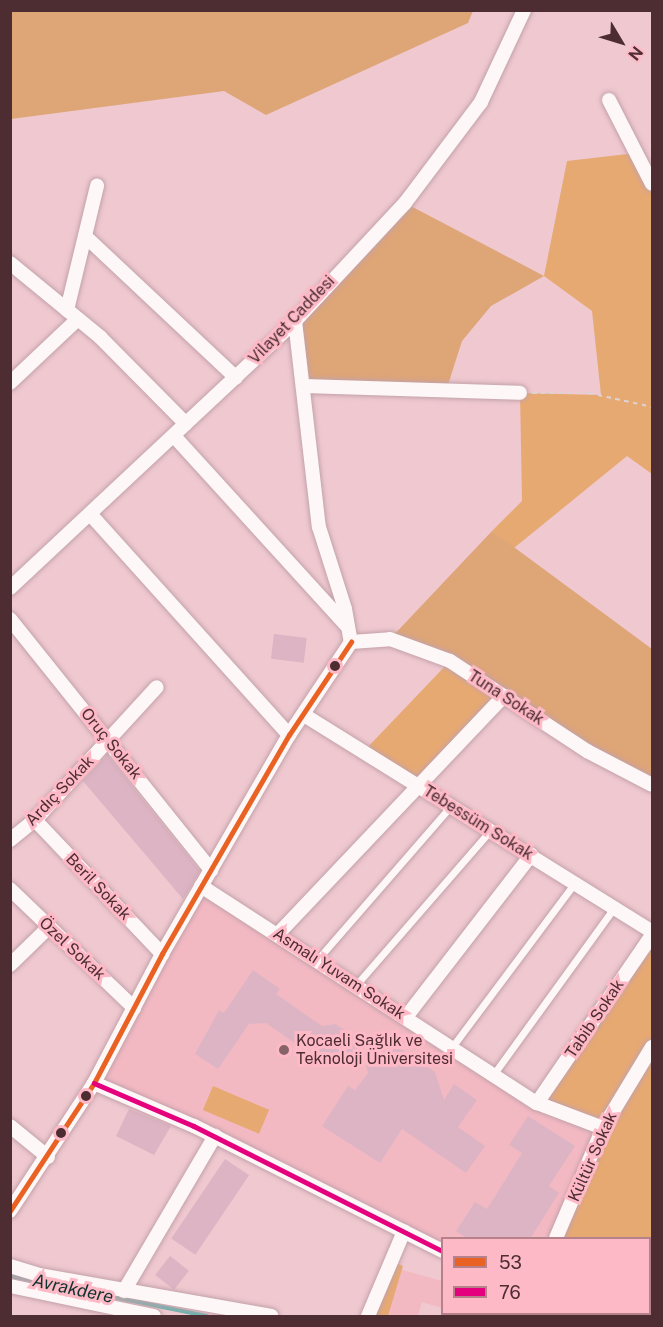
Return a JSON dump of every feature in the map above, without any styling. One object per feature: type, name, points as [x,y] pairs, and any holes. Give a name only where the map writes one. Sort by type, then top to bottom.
[{"type":"street","name":"Vilayet Caddesi","points":[[10,588],[92,515],[295,321],[405,203],[481,102],[524,10]]},
{"type":"street","points":[[609,100],[652,184]]},
{"type":"street","points":[[10,383],[73,314],[85,236],[97,186]]},
{"type":"street","points":[[85,236],[236,378]]},
{"type":"street","points":[[10,263],[73,314],[186,423]]},
{"type":"street","points":[[10,1211],[48,1157],[94,1083],[162,954],[350,635],[319,527],[295,321]]},
{"type":"street","points":[[303,386],[520,393]]},
{"type":"street","points":[[174,436],[350,635]]},
{"type":"street","points":[[92,515],[289,735]]},
{"type":"street","name":"Oruç Sokak","points":[[10,619],[211,870]]},
{"type":"street","name":"Tuna Sokak","points":[[350,635],[390,639],[450,661],[587,751],[652,785]]},
{"type":"street","name":"Ardıç Sokak","points":[[10,840],[35,820],[157,687]]},
{"type":"street","points":[[277,935],[417,784],[504,696]]},
{"type":"street","name":"Tebessüm Sokak","points":[[304,715],[531,855],[652,933]]},
{"type":"street","name":"Beril Sokak","points":[[35,820],[162,954]]},
{"type":"street","points":[[406,1017],[531,855]]},
{"type":"street","name":"Asmalı Yuvam Sokak","points":[[201,886],[537,1103],[603,1128]]},
{"type":"street","name":"Özel Sokak","points":[[10,889],[48,928],[134,1008]]},
{"type":"street","points":[[10,965],[48,928]]},
{"type":"street","name":"Tabib Sokak","points":[[537,1103],[652,933]]},
{"type":"street","name":"Kültür Sokak","points":[[557,1237],[603,1128],[652,1047]]},
{"type":"street","points":[[94,1083],[215,1137],[441,1250]]},
{"type":"street","points":[[10,1126],[48,1157]]},
{"type":"street","points":[[124,1291],[215,1137]]},
{"type":"street","points":[[368,1317],[404,1231]]},
{"type":"street","points":[[10,1266],[226,1313],[271,1317]]},
{"type":"street","points":[[10,1286],[89,1311],[154,1317]]},
{"type":"street","points":[[89,1311],[94,1286]]},
{"type":"lane","points":[[317,960],[452,806]]},
{"type":"lane","points":[[356,986],[490,830]]},
{"type":"lane","points":[[452,1047],[575,883]]},
{"type":"lane","points":[[494,1075],[614,908]]},
{"type":"path","points":[[520,393],[589,393],[652,407]]},
{"type":"shaded area","points":[[10,11],[473,11],[468,23],[266,115],[224,91],[11,119]]},
{"type":"shaded area","points":[[636,153],[652,184],[652,474],[627,456],[514,548],[492,531],[522,501],[520,393],[601,395],[592,311],[544,276],[567,161]]},
{"type":"shaded area","points":[[405,203],[544,276],[491,306],[462,341],[446,391],[303,386],[295,321]]},
{"type":"shaded area","points":[[492,531],[652,649],[652,785],[450,661],[390,639]]},
{"type":"shaded area","points":[[450,661],[504,696],[417,784],[364,751]]},
{"type":"shaded area","name":"Kocaeli Sağlık ve Teknoloji Üniversitesi","points":[[201,886],[537,1103],[603,1128],[556,1237],[441,1237],[441,1251],[94,1083]]},
{"type":"shaded area","points":[[652,935],[652,1316],[518,1316],[651,1315],[651,1237],[556,1237],[603,1128],[537,1103]]},
{"type":"shaded area","points":[[213,1086],[269,1110],[259,1134],[203,1110]]},
{"type":"shaded area","points":[[391,1261],[403,1266],[388,1316],[368,1316]]},
{"type":"shaded area","points":[[392,1267],[441,1281],[441,1308],[422,1302],[418,1316],[380,1316]]},
{"type":"building","points":[[274,634],[307,638],[304,663],[271,659]]},
{"type":"building","points":[[107,755],[200,871],[183,899],[83,781]]},
{"type":"building","points":[[253,970],[280,989],[276,994],[322,1026],[335,1024],[358,1038],[360,1045],[346,1065],[338,1066],[309,1046],[306,1051],[266,1023],[249,1024],[218,1069],[195,1054],[219,1010],[224,1013]]},
{"type":"building","points":[[390,1042],[435,1072],[444,1100],[454,1084],[477,1100],[458,1127],[485,1146],[466,1173],[402,1129],[380,1163],[322,1126],[348,1086],[355,1090],[368,1073],[366,1066],[381,1044]]},
{"type":"building","points":[[129,1109],[171,1126],[154,1155],[116,1136]]},
{"type":"building","points":[[528,1116],[575,1146],[549,1186],[559,1193],[531,1237],[465,1237],[456,1231],[475,1202],[487,1209],[522,1153],[509,1145]]},
{"type":"building","points":[[225,1159],[249,1175],[195,1255],[171,1239]]},
{"type":"building","points":[[170,1256],[189,1271],[174,1290],[155,1275]]},
{"type":"waterway","name":"Avrakdere","points":[[10,1276],[207,1316]]},
{"type":"transit line","name":"53","points":[[10,1211],[94,1083],[162,954],[289,735],[351,642]]},
{"type":"transit line","name":"76","points":[[94,1083],[194,1126],[441,1250]]},
{"type":"place","name":"Kocaeli Sağlık ve Teknoloji Üniversitesi","points":[[284,1050]]}]
